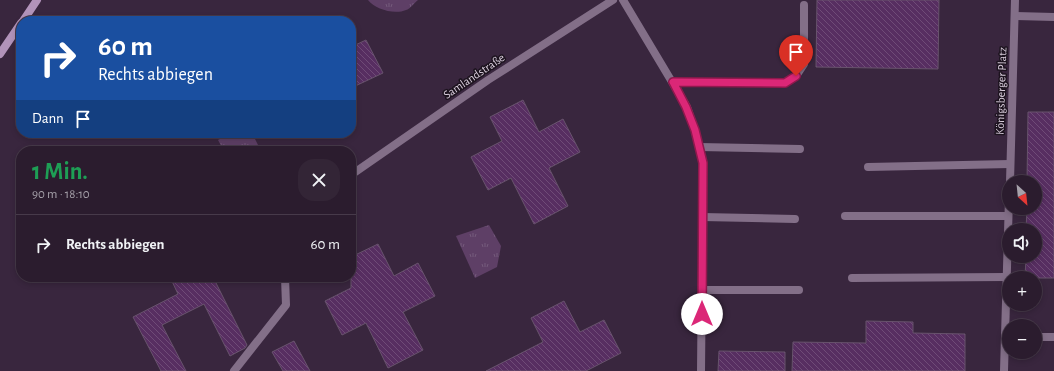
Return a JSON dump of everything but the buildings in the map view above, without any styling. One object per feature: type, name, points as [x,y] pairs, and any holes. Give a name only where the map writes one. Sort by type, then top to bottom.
[{"type":"main road","points":[[26,16],[37,0]]},
{"type":"main road","points":[[0,54],[16,31]]},
{"type":"street","name":"Samlandstraße","points":[[356,172],[488,80],[613,0]]},
{"type":"street","points":[[623,0],[673,82],[686,107],[695,130],[703,163],[701,371]]},
{"type":"street","name":"Königsberger Platz","points":[[1010,175],[1015,0]]},
{"type":"street","points":[[673,82],[785,83],[796,76],[804,64],[804,5]]},
{"type":"street","points":[[1015,16],[1054,17]]},
{"type":"street","points":[[699,147],[800,149]]},
{"type":"street","points":[[868,167],[1010,164]]},
{"type":"street","points":[[845,216],[1008,216],[1006,271]]},
{"type":"street","points":[[702,217],[795,218]]},
{"type":"street","points":[[852,278],[1002,277]]},
{"type":"street","points":[[234,371],[286,305],[285,282]]},
{"type":"street","points":[[702,290],[799,290]]},
{"type":"street","points":[[1042,337],[1054,337]]},
{"type":"street","points":[[1004,371],[1005,359]]},
{"type":"green space","points":[[368,0],[418,0],[408,9],[396,12],[375,6]]},
{"type":"green space","points":[[222,138],[254,138],[258,146],[221,146],[218,140]]},
{"type":"green space","points":[[489,225],[501,246],[497,267],[475,278],[456,236]]},
{"type":"route","points":[[702,314],[703,163],[695,130],[686,107],[673,82],[785,83],[796,76]]}]
